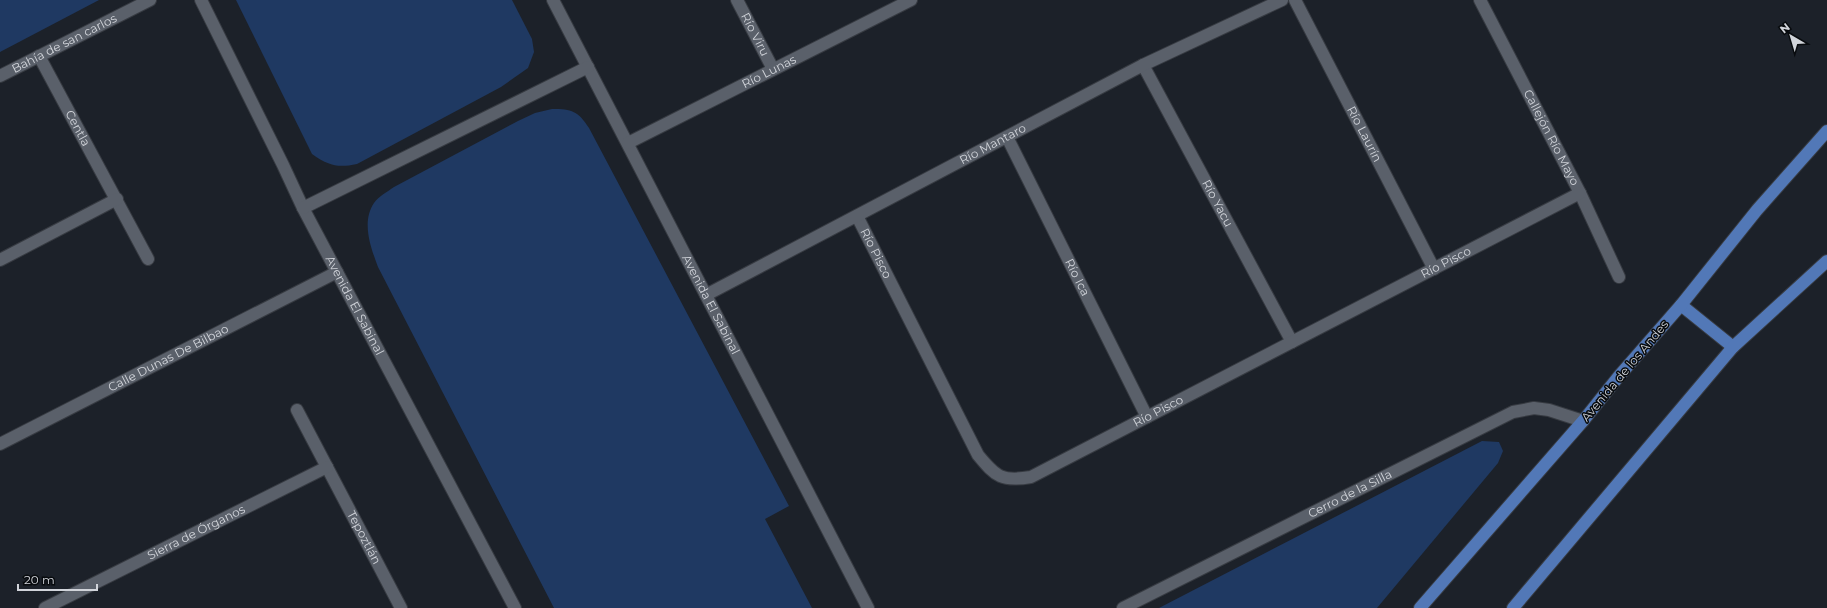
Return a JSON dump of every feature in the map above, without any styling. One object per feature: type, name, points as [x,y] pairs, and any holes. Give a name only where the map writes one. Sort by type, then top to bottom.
[{"type":"main road","name":"Avenida de los Andes","points":[[1420,608],[1583,421],[1618,376],[1681,305],[1757,210],[1827,131]]},
{"type":"main road","points":[[1513,608],[1733,348],[1827,262]]},
{"type":"main road","points":[[1681,305],[1733,348]]},
{"type":"street","name":"Bahía de san carlos","points":[[0,76],[150,0]]},
{"type":"street","name":"Avenida El Sabinal","points":[[200,0],[303,208],[515,608]]},
{"type":"street","name":"Avenida El Sabinal","points":[[553,0],[868,608]]},
{"type":"street","name":"Río Viru","points":[[737,0],[773,69]]},
{"type":"street","name":"Río Lunas","points":[[628,143],[911,0]]},
{"type":"street","name":"Río Mantaro","points":[[706,295],[1143,65],[1282,0]]},
{"type":"street","name":"Río Laurín","points":[[1295,0],[1434,268]]},
{"type":"street","name":"Callejón Río Mayo","points":[[1480,0],[1580,193],[1619,277]]},
{"type":"street","name":"Centla","points":[[39,56],[148,259]]},
{"type":"street","name":"Río Yacu","points":[[1143,65],[1292,342]]},
{"type":"street","points":[[303,208],[588,67]]},
{"type":"street","name":"Río Ica","points":[[1007,137],[1147,417]]},
{"type":"street","name":"Río Pisco","points":[[857,216],[978,454],[996,474],[1009,480],[1031,477],[1580,193]]},
{"type":"street","points":[[0,260],[117,199]]},
{"type":"street","name":"Calle Dunas De Bilbao","points":[[0,444],[337,272]]},
{"type":"street","name":"Cerro de la Silla","points":[[1123,608],[1513,412],[1534,408],[1550,410],[1583,421]]},
{"type":"street","name":"Tepoztlán","points":[[297,410],[401,608]]},
{"type":"street","name":"Sierra de Órganos","points":[[45,608],[327,467]]},
{"type":"shaded area","points":[[0,0],[99,0],[0,52]]},
{"type":"shaded area","points":[[236,0],[512,0],[532,39],[534,52],[528,68],[501,87],[357,164],[339,166],[324,161],[312,154]]},
{"type":"shaded area","points":[[552,109],[574,112],[589,128],[789,506],[765,519],[812,608],[554,608],[378,267],[368,235],[368,218],[370,210],[381,196],[394,187],[518,121],[535,113]]},
{"type":"shaded area","points":[[1482,441],[1499,442],[1503,451],[1498,463],[1377,608],[1159,608]]}]
